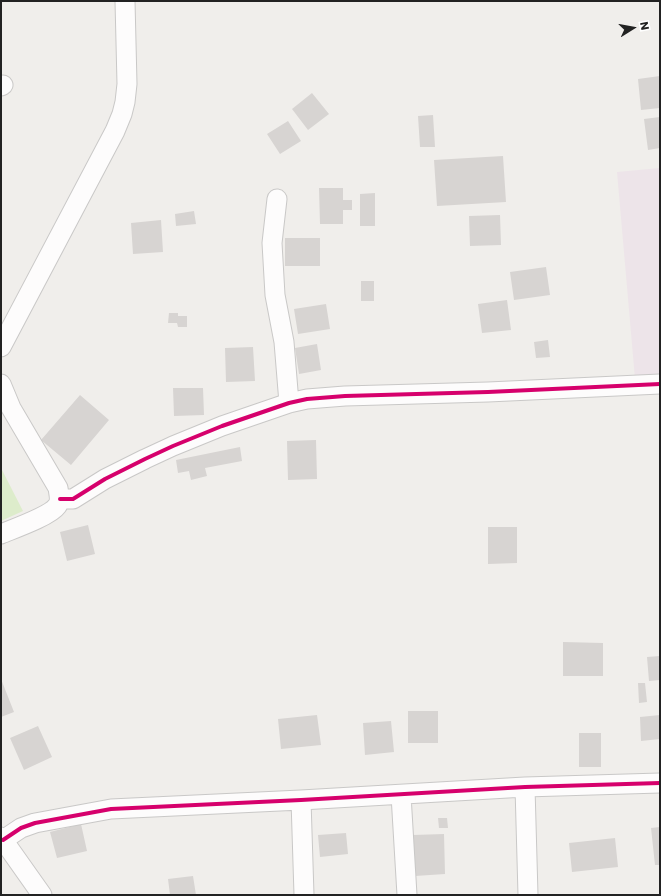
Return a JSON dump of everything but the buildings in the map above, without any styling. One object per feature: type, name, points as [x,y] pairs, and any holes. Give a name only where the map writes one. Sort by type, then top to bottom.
[{"type":"street","points":[[1,347],[115,131],[122,114],[127,84],[125,1]]},
{"type":"street","points":[[277,199],[272,243],[275,295],[284,342],[289,403]]},
{"type":"street","points":[[1,384],[11,408],[58,488],[60,499],[57,506],[50,513],[1,534]]},
{"type":"street","points":[[60,499],[72,499],[105,479],[173,446],[222,426],[289,403],[307,399],[346,396],[488,392],[660,384]]},
{"type":"street","points":[[42,895],[2,839],[21,828],[35,823],[111,809],[401,795],[525,787],[660,783]]},
{"type":"street","points":[[525,787],[528,895]]},
{"type":"street","points":[[401,795],[407,895]]},
{"type":"street","points":[[301,800],[304,895]]},
{"type":"shaded area","points":[[660,168],[660,377],[635,379],[617,172]]},
{"type":"green space","points":[[1,468],[23,511],[1,521]]},
{"type":"cycle path","points":[[60,499],[73,499],[105,479],[145,459],[222,426],[289,403],[307,399],[345,396],[488,392],[660,384]]},
{"type":"cycle path","points":[[3,840],[21,828],[35,823],[111,809],[525,787],[660,783]]}]
